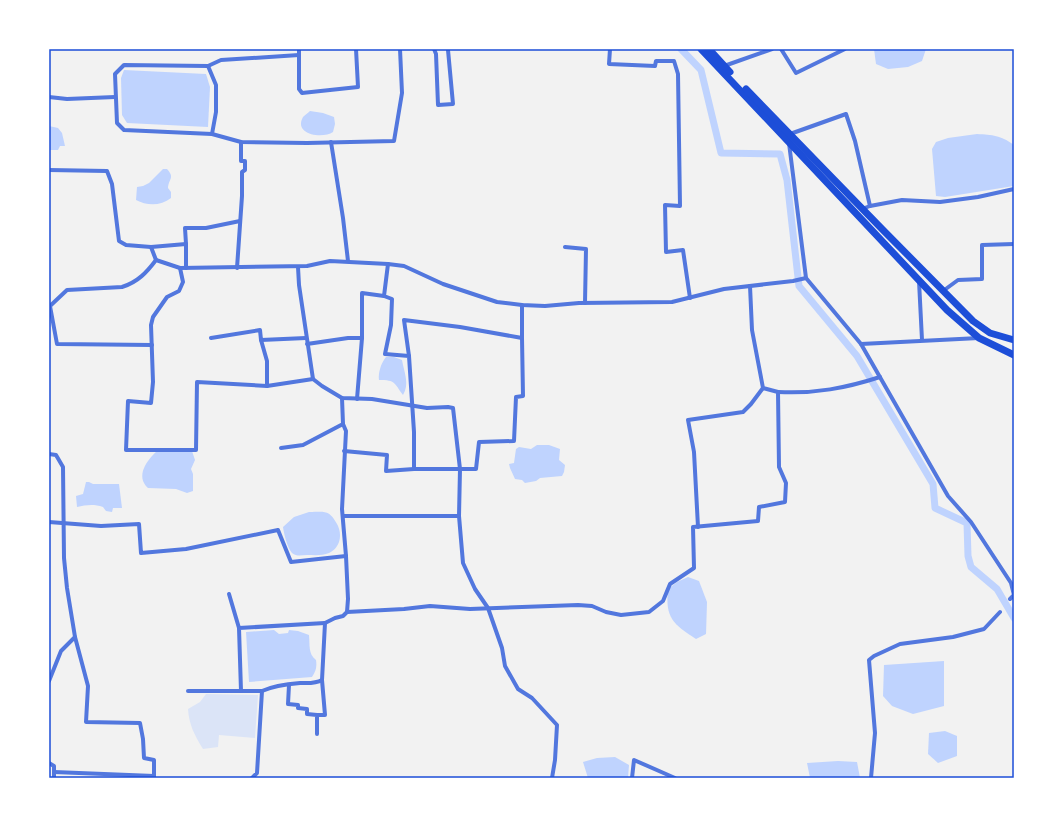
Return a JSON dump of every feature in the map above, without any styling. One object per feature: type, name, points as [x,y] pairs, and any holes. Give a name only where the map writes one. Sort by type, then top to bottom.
[{"type":"highway","points":[[701,49],[973,321],[990,333],[1014,340]]},
{"type":"highway","points":[[709,49],[947,310],[979,338],[1014,354]]},
{"type":"street","points":[[299,49],[299,89],[302,93],[358,87],[356,49]]},
{"type":"street","points":[[299,55],[221,60],[208,66],[124,66],[115,74],[117,123],[124,130],[212,134],[241,142],[394,141],[402,93],[400,49]]},
{"type":"street","points":[[434,49],[436,54],[438,105],[452,104],[448,50]]},
{"type":"street","points":[[610,49],[609,64],[655,66],[656,60],[674,62],[678,74],[680,206],[666,206],[666,252],[683,250],[690,298]]},
{"type":"street","points":[[724,66],[772,49]]},
{"type":"street","points":[[781,49],[796,73],[845,49]]},
{"type":"street","points":[[208,66],[216,85],[216,112],[212,134]]},
{"type":"street","points":[[49,97],[67,99],[115,97]]},
{"type":"street","points":[[870,206],[855,141],[846,114],[789,137],[806,278],[861,344],[948,496],[971,522],[1011,583],[1014,595],[1010,599]]},
{"type":"street","points":[[237,268],[242,196],[242,172],[245,170],[245,161],[241,161],[241,142]]},
{"type":"street","points":[[331,142],[348,261]]},
{"type":"street","points":[[49,170],[106,171],[112,184],[119,241],[126,245],[151,247],[186,244]]},
{"type":"street","points":[[862,209],[902,200],[940,202],[1014,190]]},
{"type":"street","points":[[186,268],[185,228],[206,228],[240,221]]},
{"type":"street","points":[[943,291],[958,280],[982,279],[982,245],[1014,244]]},
{"type":"street","points":[[151,247],[156,260]]},
{"type":"street","points":[[565,247],[586,249],[585,303]]},
{"type":"street","points":[[156,260],[180,268],[298,267],[330,261],[388,264],[404,266],[443,284],[497,302],[545,306],[585,303],[672,302],[724,289],[793,281],[806,278]]},
{"type":"street","points":[[152,345],[57,344],[50,306],[67,290],[122,287],[130,284],[141,277],[156,260]]},
{"type":"street","points":[[384,296],[388,264]]},
{"type":"street","points":[[298,267],[306,338],[313,379],[342,398],[372,399],[427,408],[453,408],[460,469],[459,516],[463,562],[475,589],[488,608],[502,648],[506,666],[518,689],[532,698],[557,725],[555,760],[552,778]]},
{"type":"street","points":[[180,268],[183,282],[179,291],[167,297],[153,317],[151,325],[153,392],[151,403],[128,401],[126,450],[196,450],[197,382],[267,386],[313,379]]},
{"type":"street","points":[[919,279],[922,340]]},
{"type":"street","points":[[698,526],[694,452],[688,420],[743,412],[763,388],[752,330],[750,286]]},
{"type":"street","points":[[356,399],[362,338],[362,293],[384,296],[392,299],[391,325],[385,354],[409,356]]},
{"type":"street","points":[[344,451],[388,455],[386,471],[414,469],[476,470],[479,442],[514,441],[516,397],[523,396],[522,305]]},
{"type":"street","points":[[414,469],[414,432],[409,356],[404,320],[460,327],[522,338]]},
{"type":"street","points":[[211,338],[260,330],[261,340],[267,361],[267,386]]},
{"type":"street","points":[[261,340],[306,338]]},
{"type":"street","points":[[307,344],[348,338],[362,338]]},
{"type":"street","points":[[861,344],[979,338]]},
{"type":"street","points":[[763,388],[778,392],[802,393],[850,386],[880,377]]},
{"type":"street","points":[[239,628],[325,623],[343,616],[347,612],[430,606],[470,609],[578,605],[592,606],[606,612],[622,614],[649,612],[663,601],[670,584],[694,568],[693,527],[758,521],[759,508],[785,502],[786,483],[779,467],[778,392]]},
{"type":"street","points":[[342,398],[343,424],[346,431],[342,509],[346,556],[348,599],[347,612]]},
{"type":"street","points":[[281,448],[303,445],[343,424]]},
{"type":"street","points":[[49,454],[56,455],[63,467],[64,558],[75,637],[88,686],[86,722],[140,723],[144,758],[154,760],[154,777],[54,772]]},
{"type":"street","points":[[343,516],[459,516]]},
{"type":"street","points":[[49,522],[101,526],[139,524],[141,553],[186,549],[278,530],[291,562],[346,556]]},
{"type":"street","points":[[229,594],[239,628],[241,691]]},
{"type":"street","points":[[871,778],[875,733],[869,660],[874,656],[900,644],[953,637],[984,629],[1000,612]]},
{"type":"street","points":[[289,685],[288,704],[298,705],[298,708],[307,709],[307,714],[325,714],[322,680],[325,623]]},
{"type":"street","points":[[49,681],[61,651],[75,637]]},
{"type":"street","points":[[188,691],[262,691],[268,688],[317,682],[322,680]]},
{"type":"street","points":[[252,778],[257,773],[262,691]]},
{"type":"street","points":[[317,734],[318,715]]},
{"type":"street","points":[[632,778],[634,760],[675,778]]},
{"type":"street","points":[[49,763],[54,766],[54,778]]},
{"type":"shaded area","points":[[206,694],[258,695],[255,738],[219,735],[218,747],[203,749],[193,730],[188,709],[200,702]]},
{"type":"water","points":[[874,49],[926,49],[922,61],[908,67],[888,69],[876,64]]},
{"type":"water","points":[[124,70],[206,74],[210,87],[208,127],[127,123],[122,115],[121,78]]},
{"type":"water","points":[[310,111],[323,113],[334,117],[335,124],[333,132],[323,135],[316,135],[305,132],[301,123],[303,117]]},
{"type":"water","points":[[49,126],[58,128],[62,133],[65,146],[60,146],[58,150],[49,150]]},
{"type":"water","points":[[977,134],[996,136],[1005,139],[1014,145],[1014,186],[945,197],[936,196],[932,149],[936,142],[948,138]]},
{"type":"water","points":[[163,169],[167,169],[171,174],[168,188],[171,192],[171,198],[158,204],[149,204],[136,200],[137,187],[149,183]]},
{"type":"water","points":[[386,357],[394,357],[402,360],[406,382],[403,395],[394,383],[379,380],[380,368]]},
{"type":"water","points":[[537,445],[549,445],[560,449],[559,460],[565,465],[562,476],[540,478],[536,481],[525,483],[522,480],[515,479],[509,464],[514,463],[516,449],[519,447],[531,449]]},
{"type":"water","points":[[157,451],[192,451],[195,460],[191,469],[193,474],[193,491],[187,493],[176,489],[148,488],[144,483],[142,473],[146,463]]},
{"type":"water","points":[[86,482],[93,484],[119,484],[122,508],[113,508],[112,512],[106,511],[103,507],[96,505],[77,507],[76,496],[83,494]]},
{"type":"water","points":[[309,512],[326,512],[334,519],[339,528],[340,537],[338,545],[333,551],[321,555],[298,555],[292,553],[285,537],[283,527],[294,517]]},
{"type":"water","points":[[688,577],[699,581],[707,602],[706,634],[696,639],[676,624],[669,614],[668,607],[668,589],[677,582]]},
{"type":"water","points":[[274,630],[279,634],[288,633],[289,630],[298,631],[309,635],[311,652],[313,658],[316,660],[316,669],[312,677],[249,682],[246,632]]},
{"type":"water","points":[[944,661],[944,706],[913,714],[892,706],[883,696],[884,665]]},
{"type":"water","points":[[945,731],[957,736],[957,756],[938,763],[928,754],[929,733]]},
{"type":"water","points":[[615,757],[629,765],[628,778],[588,778],[583,762],[597,758]]},
{"type":"water","points":[[838,761],[857,762],[860,778],[810,778],[807,763]]},
{"type":"waterway","points":[[681,49],[701,70],[721,153],[780,154],[787,180],[799,286],[857,356],[933,484],[935,508],[967,523],[968,556],[971,567],[997,589],[1014,618]]}]
